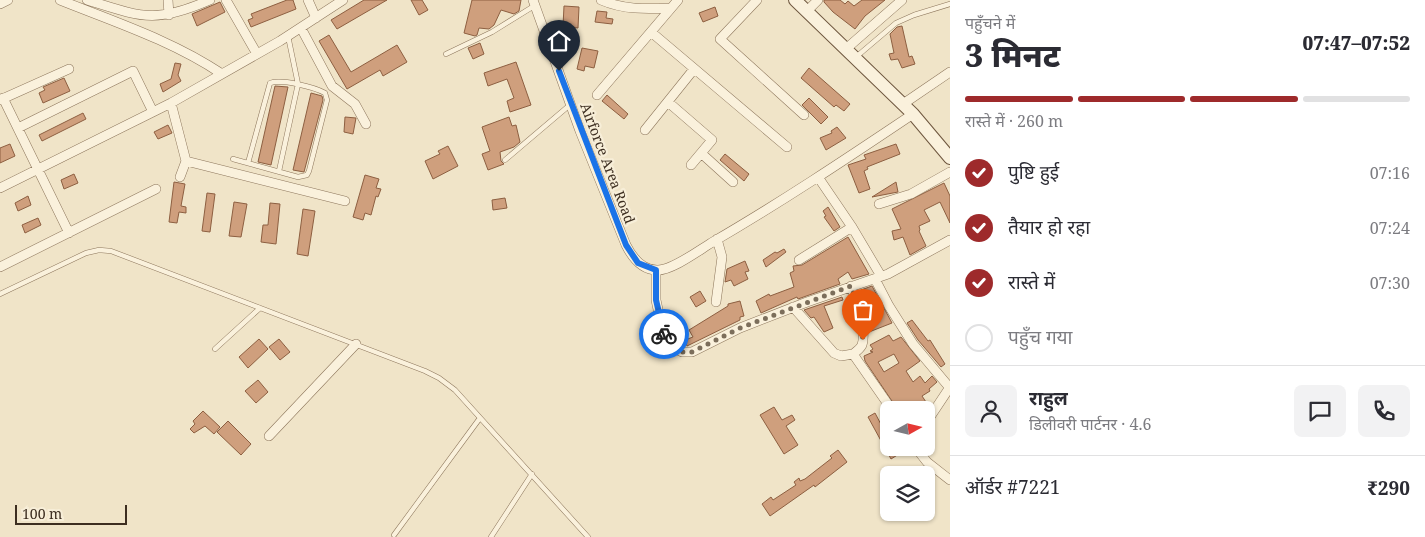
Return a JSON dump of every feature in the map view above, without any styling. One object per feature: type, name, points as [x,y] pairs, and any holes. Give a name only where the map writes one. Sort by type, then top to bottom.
[{"type":"street","points":[[0,4],[8,0]]},
{"type":"street","points":[[60,0],[192,55],[222,74]]},
{"type":"street","points":[[87,0],[128,14],[159,17],[170,15],[210,0]]},
{"type":"street","points":[[168,0],[170,15]]},
{"type":"street","points":[[226,0],[257,54]]},
{"type":"street","points":[[308,0],[316,18]]},
{"type":"street","points":[[0,188],[171,104],[288,36],[343,0]]},
{"type":"street","points":[[602,0],[616,6],[630,8],[671,8]]},
{"type":"street","points":[[597,95],[678,0]]},
{"type":"street","points":[[757,0],[720,39],[804,115]]},
{"type":"street","points":[[795,0],[808,10],[913,114],[950,158]]},
{"type":"street","points":[[808,10],[818,0]]},
{"type":"street","points":[[851,53],[902,0]]},
{"type":"street","name":"Airforce Area Road","points":[[534,3],[626,245],[638,263],[656,270]]},
{"type":"street","points":[[301,28],[332,86],[355,104],[366,124]]},
{"type":"street","points":[[650,32],[787,147]]},
{"type":"street","points":[[69,69],[2,99],[69,233]]},
{"type":"street","points":[[645,130],[694,69]]},
{"type":"street","points":[[18,128],[133,72],[153,112]]},
{"type":"street","points":[[902,104],[950,72]]},
{"type":"street","points":[[668,102],[712,140],[691,165]]},
{"type":"street","points":[[171,104],[186,161],[180,177]]},
{"type":"street","points":[[913,114],[818,177],[717,240],[680,262],[665,269],[656,270],[656,300],[663,333],[674,348],[682,352],[692,352],[740,328],[793,307],[878,278],[950,240]]},
{"type":"street","points":[[701,153],[733,182]]},
{"type":"street","points":[[186,161],[345,201]]},
{"type":"street","points":[[879,204],[911,194],[950,172]]},
{"type":"street","points":[[818,177],[852,227],[878,278],[888,306],[913,344],[950,387],[935,410]]},
{"type":"street","points":[[0,267],[156,190]]},
{"type":"street","points":[[799,260],[852,227]]},
{"type":"street","points":[[716,302],[722,257],[717,240]]},
{"type":"street","points":[[793,307],[834,353],[840,356],[854,354],[860,349],[863,340],[859,310],[851,286]]},
{"type":"street","points":[[269,436],[356,344]]},
{"type":"street","points":[[854,354],[886,401]]},
{"type":"street","points":[[922,456],[950,480]]},
{"type":"lane","points":[[446,54],[492,32],[534,3]]},
{"type":"lane","points":[[851,53],[896,23],[914,15],[950,4]]},
{"type":"lane","points":[[279,171],[298,84],[288,36]]},
{"type":"lane","points":[[233,159],[298,177],[307,176],[310,171],[327,100],[326,95],[321,90],[298,84],[270,83],[248,163]]},
{"type":"lane","points":[[505,160],[571,104]]},
{"type":"lane","points":[[0,294],[86,253],[100,250],[112,251],[440,378],[455,390],[588,537]]},
{"type":"lane","points":[[215,349],[260,308]]},
{"type":"lane","points":[[394,535],[480,418]]},
{"type":"lane","points":[[491,537],[532,474]]},
{"type":"building","points":[[287,0],[293,0],[296,9],[251,27],[248,20],[253,18],[251,14]]},
{"type":"building","points":[[364,0],[387,0],[337,29],[331,20]]},
{"type":"building","points":[[411,0],[422,0],[428,10],[419,15]]},
{"type":"building","points":[[472,0],[521,0],[519,11],[514,14],[501,10],[494,25],[489,29],[479,28],[475,36],[464,33]]},
{"type":"building","points":[[824,0],[840,0],[845,4],[848,1],[854,6],[862,0],[885,0],[865,16],[855,29],[833,12]]},
{"type":"building","points":[[220,2],[225,12],[197,26],[192,14]]},
{"type":"building","points":[[564,6],[579,7],[578,28],[563,26]]},
{"type":"building","points":[[715,7],[718,16],[703,22],[699,13]]},
{"type":"building","points":[[597,11],[607,12],[606,18],[613,19],[612,24],[595,22]]},
{"type":"building","points":[[902,26],[909,57],[912,56],[915,64],[902,68],[898,59],[891,60],[889,54],[894,53],[890,34],[897,27]]},
{"type":"building","points":[[329,35],[351,72],[397,45],[407,62],[383,76],[380,70],[347,89],[319,41]]},
{"type":"building","points":[[480,43],[484,54],[473,59],[468,48]]},
{"type":"building","points":[[582,48],[598,51],[594,68],[585,66],[584,71],[577,69]]},
{"type":"building","points":[[516,62],[531,105],[510,112],[507,101],[514,98],[507,79],[488,86],[484,73]]},
{"type":"building","points":[[175,63],[181,64],[178,75],[181,81],[163,92],[160,84],[171,79]]},
{"type":"building","points":[[809,68],[850,104],[844,111],[836,105],[834,107],[801,78]]},
{"type":"building","points":[[64,78],[70,91],[43,103],[39,93],[45,90],[43,87]]},
{"type":"building","points":[[275,86],[288,87],[271,165],[258,162]]},
{"type":"building","points":[[311,93],[322,96],[323,100],[304,172],[293,170]]},
{"type":"building","points":[[607,95],[628,114],[624,119],[602,101]]},
{"type":"building","points":[[809,98],[828,117],[821,124],[802,105]]},
{"type":"building","points":[[83,113],[86,119],[42,141],[39,135]]},
{"type":"building","points":[[345,117],[356,118],[353,134],[344,132]]},
{"type":"building","points":[[509,117],[512,126],[516,125],[520,142],[514,147],[500,152],[501,161],[504,164],[488,170],[482,154],[490,151],[482,127]]},
{"type":"building","points":[[168,125],[172,133],[158,139],[154,132]]},
{"type":"building","points":[[837,127],[846,138],[826,150],[820,138],[832,133],[831,131]]},
{"type":"building","points":[[10,144],[15,156],[0,163],[0,148]]},
{"type":"building","points":[[896,144],[900,154],[867,167],[868,169],[864,171],[870,189],[859,193],[848,165],[866,159],[864,155]]},
{"type":"building","points":[[448,146],[458,166],[433,179],[425,161],[440,154],[438,151]]},
{"type":"building","points":[[725,154],[749,174],[744,181],[720,160]]},
{"type":"building","points":[[74,174],[78,183],[64,189],[61,180]]},
{"type":"building","points":[[365,175],[379,179],[376,188],[381,189],[378,197],[376,196],[371,215],[365,213],[363,220],[353,217]]},
{"type":"building","points":[[174,182],[185,184],[181,206],[186,207],[186,213],[179,212],[177,223],[169,222]]},
{"type":"building","points":[[896,182],[898,192],[872,197]]},
{"type":"building","points":[[944,183],[950,196],[950,223],[940,202],[924,210],[930,221],[919,226],[919,231],[926,246],[910,255],[903,237],[894,240],[892,231],[901,229],[892,209]]},
{"type":"building","points":[[207,193],[215,194],[210,232],[202,231]]},
{"type":"building","points":[[28,196],[31,205],[18,211],[15,203]]},
{"type":"building","points":[[505,198],[507,208],[493,210],[492,200]]},
{"type":"building","points":[[234,202],[247,204],[241,237],[229,236]]},
{"type":"building","points":[[270,203],[280,204],[276,244],[261,242],[263,225],[268,225]]},
{"type":"building","points":[[828,207],[840,227],[834,231],[824,217],[826,216],[823,211]]},
{"type":"building","points":[[303,209],[315,211],[308,256],[297,254]]},
{"type":"building","points":[[38,218],[41,225],[25,233],[22,225]]},
{"type":"building","points":[[848,237],[869,274],[852,279],[848,272],[838,279],[840,284],[798,299],[797,297],[761,313],[756,301],[769,294],[770,296],[794,287],[790,273],[794,271],[793,266],[802,265]]},
{"type":"building","points":[[784,249],[786,252],[766,267],[763,260],[775,252],[777,253]]},
{"type":"building","points":[[745,261],[749,271],[745,272],[748,279],[734,286],[731,280],[725,282],[727,269]]},
{"type":"building","points":[[872,286],[892,323],[869,332],[861,290]]},
{"type":"building","points":[[700,291],[706,301],[696,307],[690,297]]},
{"type":"building","points":[[842,297],[843,300],[824,306],[833,328],[824,332],[814,317],[811,318],[804,310]]},
{"type":"building","points":[[740,301],[744,316],[740,317],[740,320],[687,346],[685,340],[693,337],[689,330],[728,306],[728,304]]},
{"type":"building","points":[[912,320],[928,341],[930,340],[945,364],[941,367],[918,340],[907,323]]},
{"type":"building","points":[[889,335],[893,341],[901,337],[920,361],[906,371],[913,382],[920,376],[925,383],[932,376],[937,382],[929,389],[930,391],[922,396],[925,401],[892,401],[865,361],[864,356],[873,352],[870,351],[873,349],[870,345]],"holes":[[[894,354],[899,363],[884,372],[878,362]]]},
{"type":"building","points":[[259,339],[268,349],[248,368],[239,357]]},
{"type":"building","points":[[279,339],[290,352],[280,360],[269,347]]},
{"type":"building","points":[[258,380],[268,392],[256,403],[245,391]]},
{"type":"building","points":[[774,407],[782,420],[792,415],[795,420],[786,426],[798,445],[784,454],[760,415]]},
{"type":"building","points":[[203,411],[220,427],[214,434],[205,426],[194,433],[190,429],[195,424],[193,421]]},
{"type":"building","points":[[875,413],[880,422],[880,439],[868,417]]},
{"type":"building","points":[[228,421],[251,444],[241,455],[217,432]]},
{"type":"building","points":[[838,450],[847,462],[815,487],[814,485],[770,516],[762,504],[771,497],[773,500],[796,485],[794,482],[799,478],[800,481],[805,479],[832,458],[830,456]]},
{"type":"way so far","points":[[664,334],[674,348],[682,352],[692,352],[740,328],[851,286],[859,310],[863,340]]},
{"type":"route","points":[[559,71],[580,131],[626,245],[638,263],[646,268],[656,270],[656,300],[664,334]]}]
